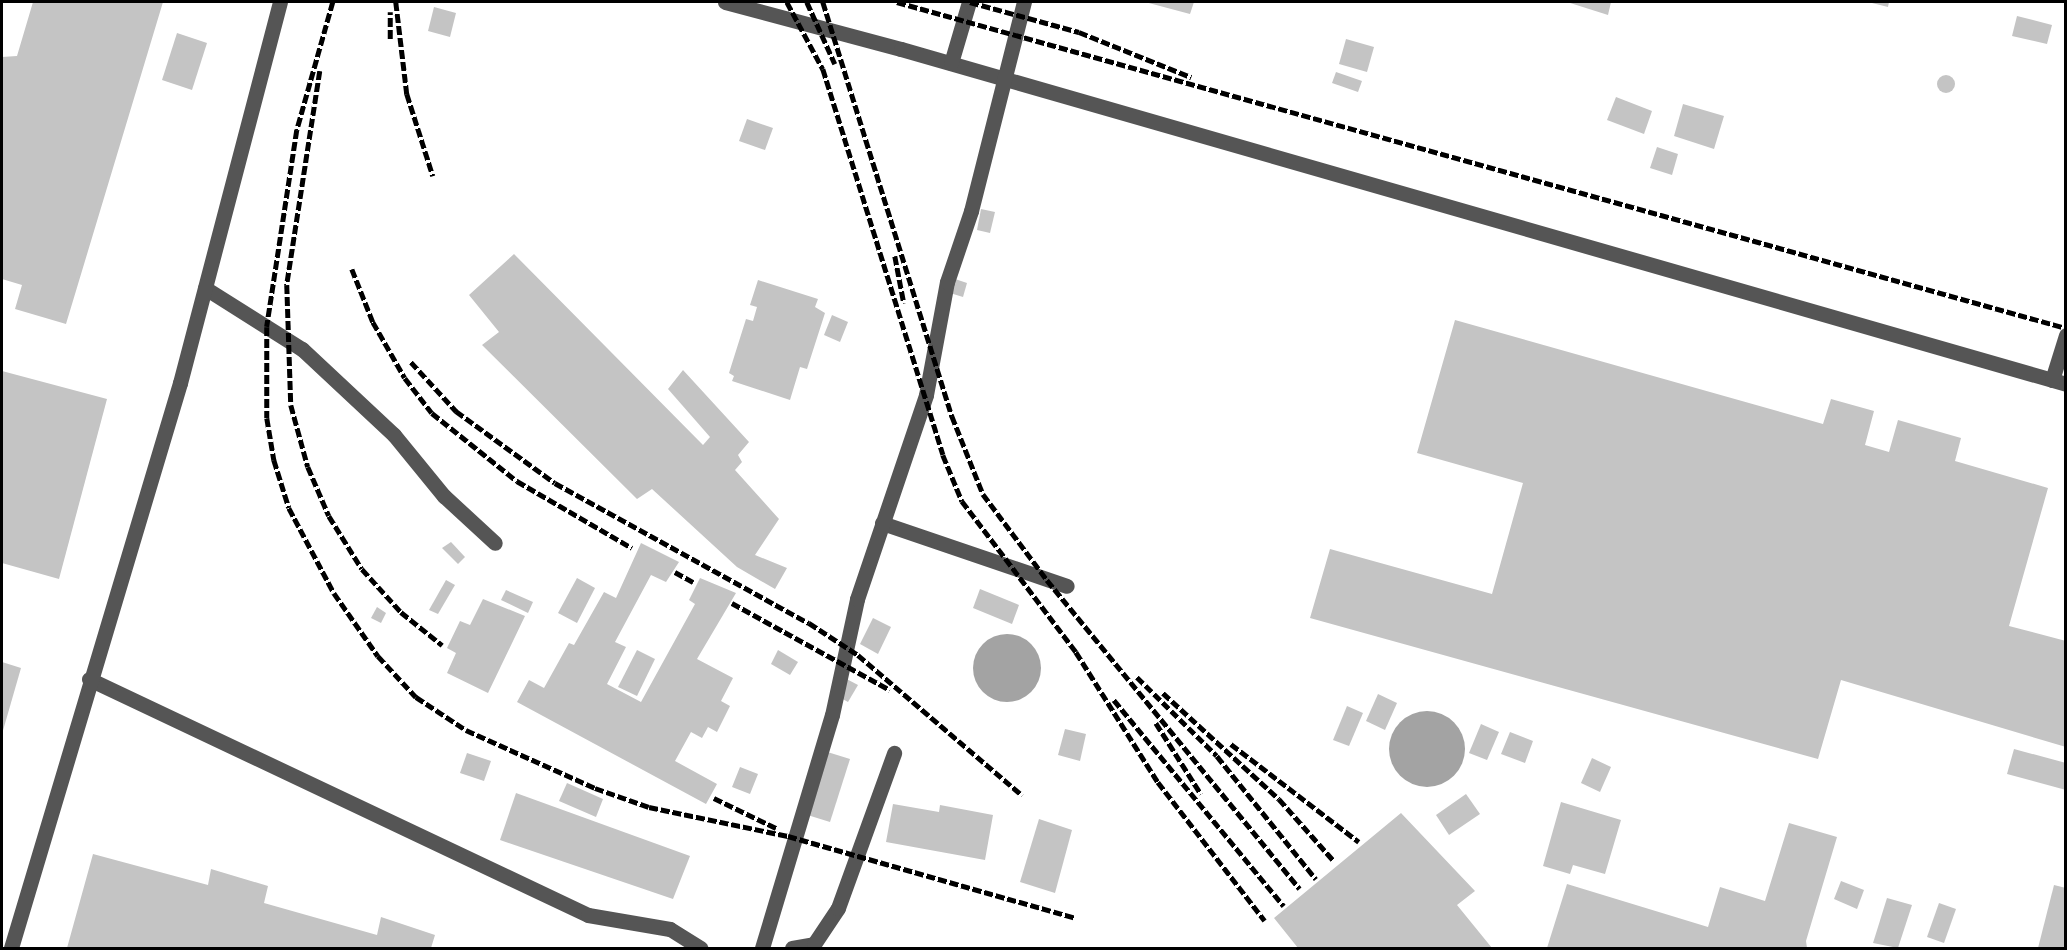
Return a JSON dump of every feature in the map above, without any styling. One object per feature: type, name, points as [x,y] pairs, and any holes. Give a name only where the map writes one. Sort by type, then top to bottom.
[{"type":"street","points":[[10,948],[180,383],[280,2]]},
{"type":"street","points":[[724,2],[1004,78],[2059,382],[2066,335]]},
{"type":"street","points":[[951,63],[969,2]]},
{"type":"street","points":[[762,948],[832,715],[857,598],[926,395],[947,282],[971,211],[1024,2]]},
{"type":"street","points":[[205,288],[302,349],[394,435],[444,496],[495,543]]},
{"type":"street","points":[[882,523],[1067,586]]},
{"type":"street","points":[[89,680],[588,915],[670,929],[700,948]]},
{"type":"street","points":[[792,948],[814,944],[838,908],[894,753]]},
{"type":"shaded area","points":[[1007,634],[1020,637],[1031,644],[1038,655],[1041,668],[1038,681],[1031,692],[1020,699],[1007,702],[994,699],[983,692],[976,681],[973,668],[976,655],[983,644],[994,637]]},
{"type":"shaded area","points":[[1427,711],[1441,714],[1454,722],[1462,735],[1465,749],[1462,763],[1454,776],[1441,784],[1427,787],[1413,784],[1400,776],[1392,763],[1389,749],[1392,735],[1400,722],[1413,714]]},
{"type":"building","points":[[33,2],[163,2],[66,324],[15,309],[22,285],[2,279],[2,57],[17,56]]},
{"type":"building","points":[[1145,2],[1194,2],[1190,14]]},
{"type":"building","points":[[1567,2],[1611,2],[1608,15]]},
{"type":"building","points":[[1868,2],[1889,2],[1888,7]]},
{"type":"building","points":[[434,7],[456,13],[450,37],[428,31]]},
{"type":"building","points":[[2017,16],[2052,25],[2047,44],[2012,36]]},
{"type":"building","points":[[177,33],[207,43],[192,90],[162,80]]},
{"type":"building","points":[[1346,39],[1374,47],[1367,72],[1339,64]]},
{"type":"building","points":[[1336,72],[1362,81],[1358,92],[1332,83]]},
{"type":"building","points":[[1942,75],[1950,75],[1955,80],[1953,91],[1942,93],[1937,88],[1937,80]]},
{"type":"building","points":[[1616,97],[1652,111],[1644,134],[1607,120]]},
{"type":"building","points":[[1683,104],[1724,116],[1714,149],[1674,136]]},
{"type":"building","points":[[747,119],[773,128],[765,150],[739,141]]},
{"type":"building","points":[[1657,147],[1678,154],[1672,175],[1650,168]]},
{"type":"building","points":[[981,209],[995,212],[990,233],[977,230]]},
{"type":"building","points":[[514,254],[703,445],[710,437],[668,389],[683,370],[749,442],[738,455],[742,462],[735,470],[779,519],[755,555],[787,568],[775,589],[737,567],[652,489],[637,499],[482,345],[499,332],[469,295]]},
{"type":"building","points":[[955,279],[967,283],[963,297],[950,293]]},
{"type":"building","points":[[758,280],[818,299],[815,307],[825,313],[807,369],[800,367],[790,400],[732,381],[734,376],[729,373],[746,319],[753,321],[757,307],[750,305]]},
{"type":"building","points":[[832,315],[848,322],[840,342],[824,335]]},
{"type":"building","points":[[1455,320],[1823,424],[1831,399],[1874,411],[1865,445],[1889,452],[1898,420],[1961,438],[1955,461],[2048,488],[2009,626],[2066,641],[2066,747],[1841,680],[1818,759],[1310,618],[1330,549],[1492,594],[1523,483],[1417,453]]},
{"type":"building","points":[[2,371],[107,399],[59,579],[2,563]]},
{"type":"building","points":[[451,542],[465,557],[458,564],[442,548]]},
{"type":"building","points":[[641,543],[679,562],[666,582],[651,575],[615,642],[626,647],[607,684],[641,702],[695,604],[689,600],[700,578],[736,593],[697,659],[733,678],[721,701],[730,706],[717,732],[708,727],[702,738],[691,732],[675,761],[717,784],[706,804],[517,702],[529,680],[544,688],[569,643],[574,645],[604,592],[616,598]]},
{"type":"building","points":[[577,578],[595,588],[577,623],[558,613]]},
{"type":"building","points":[[446,580],[455,585],[438,614],[429,610]]},
{"type":"building","points":[[980,589],[1019,605],[1012,624],[973,608]]},
{"type":"building","points":[[506,590],[533,602],[528,613],[501,600]]},
{"type":"building","points":[[483,599],[525,616],[488,693],[447,673],[456,653],[447,648],[460,621],[470,625]]},
{"type":"building","points":[[377,607],[386,613],[381,623],[371,618]]},
{"type":"building","points":[[873,618],[891,627],[878,654],[860,644]]},
{"type":"building","points":[[637,650],[655,659],[637,696],[618,687]]},
{"type":"building","points":[[778,650],[798,662],[790,675],[771,664]]},
{"type":"building","points":[[2,662],[21,668],[2,734]]},
{"type":"building","points":[[839,675],[858,685],[848,702],[830,692]]},
{"type":"building","points":[[1378,694],[1397,703],[1385,730],[1366,721]]},
{"type":"building","points":[[1347,706],[1363,713],[1349,746],[1333,740]]},
{"type":"building","points":[[1481,724],[1499,732],[1487,760],[1469,753]]},
{"type":"building","points":[[1065,729],[1086,734],[1080,761],[1058,755]]},
{"type":"building","points":[[1510,732],[1533,741],[1525,763],[1501,754]]},
{"type":"building","points":[[2014,749],[2066,763],[2066,790],[2007,774]]},
{"type":"building","points":[[821,750],[850,759],[830,822],[801,813]]},
{"type":"building","points":[[467,753],[491,761],[484,781],[460,773]]},
{"type":"building","points":[[1592,758],[1611,767],[1600,792],[1581,783]]},
{"type":"building","points":[[740,767],[758,774],[750,794],[732,787]]},
{"type":"building","points":[[567,783],[603,799],[596,817],[559,801]]},
{"type":"building","points":[[516,793],[690,856],[673,899],[500,840]]},
{"type":"building","points":[[1466,794],[1480,814],[1449,835],[1436,815]]},
{"type":"building","points":[[1561,802],[1621,820],[1605,874],[1573,865],[1570,874],[1543,866]]},
{"type":"building","points":[[893,804],[939,812],[940,805],[993,815],[985,860],[886,842]]},
{"type":"building","points":[[1401,813],[1475,891],[1457,905],[1492,948],[1298,948],[1274,918]]},
{"type":"building","points":[[1039,819],[1072,830],[1055,893],[1020,882]]},
{"type":"building","points":[[1789,823],[1837,837],[1806,941],[1807,948],[1547,948],[1567,884],[1708,927],[1720,887],[1765,901]]},
{"type":"building","points":[[93,854],[208,885],[211,869],[268,886],[264,903],[377,935],[381,917],[435,935],[431,948],[67,948]]},
{"type":"building","points":[[1841,881],[1864,890],[1857,909],[1834,899]]},
{"type":"building","points":[[2054,885],[2066,888],[2066,948],[2038,948]]},
{"type":"building","points":[[1887,898],[1912,905],[1898,948],[1873,943]]},
{"type":"building","points":[[1939,903],[1956,909],[1944,943],[1927,937]]},
{"type":"railway","points":[[333,2],[297,130],[267,327],[267,418],[274,460],[289,508],[334,593],[378,656],[416,697],[466,730],[595,788],[649,807],[788,836],[1076,918]]},
{"type":"railway","points":[[396,2],[407,94],[433,176]]},
{"type":"railway","points":[[787,2],[823,69],[943,455],[962,501],[1076,652],[1158,782],[1265,921]]},
{"type":"railway","points":[[807,2],[835,64]]},
{"type":"railway","points":[[823,2],[952,416],[983,494],[1047,580],[1300,889]]},
{"type":"railway","points":[[897,2],[2066,328]]},
{"type":"railway","points":[[970,2],[1079,32],[1191,77]]},
{"type":"railway","points":[[390,12],[390,39]]},
{"type":"railway","points":[[320,71],[287,285],[291,405],[308,467],[329,516],[362,569],[401,612],[442,645]]},
{"type":"railway","points":[[895,256],[904,303]]},
{"type":"railway","points":[[352,269],[373,322],[405,378],[432,413],[517,481],[632,548]]},
{"type":"railway","points":[[411,362],[456,411],[555,483],[809,623],[858,655],[1022,795]]},
{"type":"railway","points":[[675,572],[693,582]]},
{"type":"railway","points":[[732,603],[890,690]]},
{"type":"railway","points":[[1137,677],[1217,756],[1316,879]]},
{"type":"railway","points":[[1163,693],[1279,799],[1334,861]]},
{"type":"railway","points":[[1114,700],[1284,906]]},
{"type":"railway","points":[[1156,723],[1201,794]]},
{"type":"railway","points":[[1231,744],[1359,842]]},
{"type":"railway","points":[[714,798],[776,828]]}]
